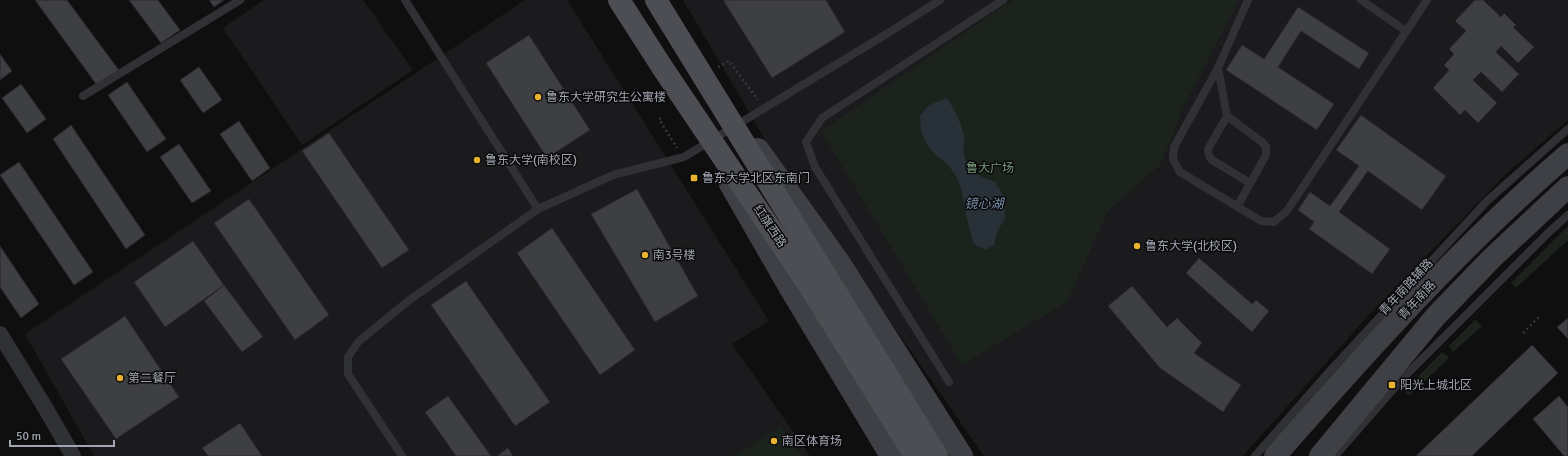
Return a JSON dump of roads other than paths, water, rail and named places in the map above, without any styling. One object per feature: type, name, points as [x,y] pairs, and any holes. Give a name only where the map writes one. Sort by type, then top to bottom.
[{"type":"main road","name":"红旗西路","points":[[619,0],[664,70],[808,284],[915,456]]},
{"type":"main road","name":"红旗西路","points":[[656,0],[938,456]]},
{"type":"main road","points":[[692,57],[839,262],[962,456]]},
{"type":"main road","points":[[664,70],[791,290],[891,456]]},
{"type":"main road","name":"青年南路","points":[[1275,456],[1414,302],[1458,256],[1534,183],[1568,154]]},
{"type":"main road","name":"青年南路","points":[[1320,456],[1436,316],[1492,258],[1568,187]]},
{"type":"street","points":[[0,334],[73,456]]},
{"type":"lane","points":[[82,96],[240,0]]},
{"type":"lane","points":[[406,0],[538,209]]},
{"type":"lane","points":[[402,456],[348,374],[348,357],[358,342],[408,301],[538,209],[613,175],[684,157],[888,34],[940,0]]},
{"type":"lane","points":[[949,382],[815,168],[806,142],[822,118],[1003,0]]},
{"type":"lane","points":[[1248,0],[1218,68],[1174,146],[1173,159],[1180,172],[1236,207],[1261,221],[1274,222],[1286,211],[1427,0]]},
{"type":"lane","points":[[1361,0],[1406,31]]},
{"type":"lane","points":[[1218,68],[1227,116],[1208,149],[1209,156],[1212,160],[1250,183]]},
{"type":"lane","points":[[1227,116],[1262,142],[1266,147],[1266,155],[1236,207]]},
{"type":"lane","name":"青年南路辅路","points":[[1255,456],[1329,372],[1487,201],[1568,129]]},
{"type":"lane","points":[[1335,456],[1402,379],[1549,232],[1568,215]]},
{"type":"water","name":"镜心湖","points":[[947,98],[962,128],[964,137],[964,154],[968,165],[975,172],[995,182],[1004,197],[1005,218],[997,232],[994,245],[985,250],[974,244],[969,228],[962,191],[954,172],[929,147],[921,130],[920,116],[929,105]]},
{"type":"place","name":"鲁东大学研究生公寓楼","points":[[538,97]]},
{"type":"place","name":"鲁东大学(南校区)","points":[[477,160]]},
{"type":"place","name":"鲁东大学北区东南门","points":[[694,178]]},
{"type":"place","name":"鲁东大学(北校区)","points":[[1137,246]]},
{"type":"place","name":"南3号楼","points":[[645,255]]},
{"type":"place","name":"第二餐厅","points":[[120,378]]},
{"type":"place","name":"阳光上城北区","points":[[1392,385]]},
{"type":"place","name":"南区体育场","points":[[774,441]]},
{"type":"park label","name":"鲁大广场","points":[[990,168]]}]
